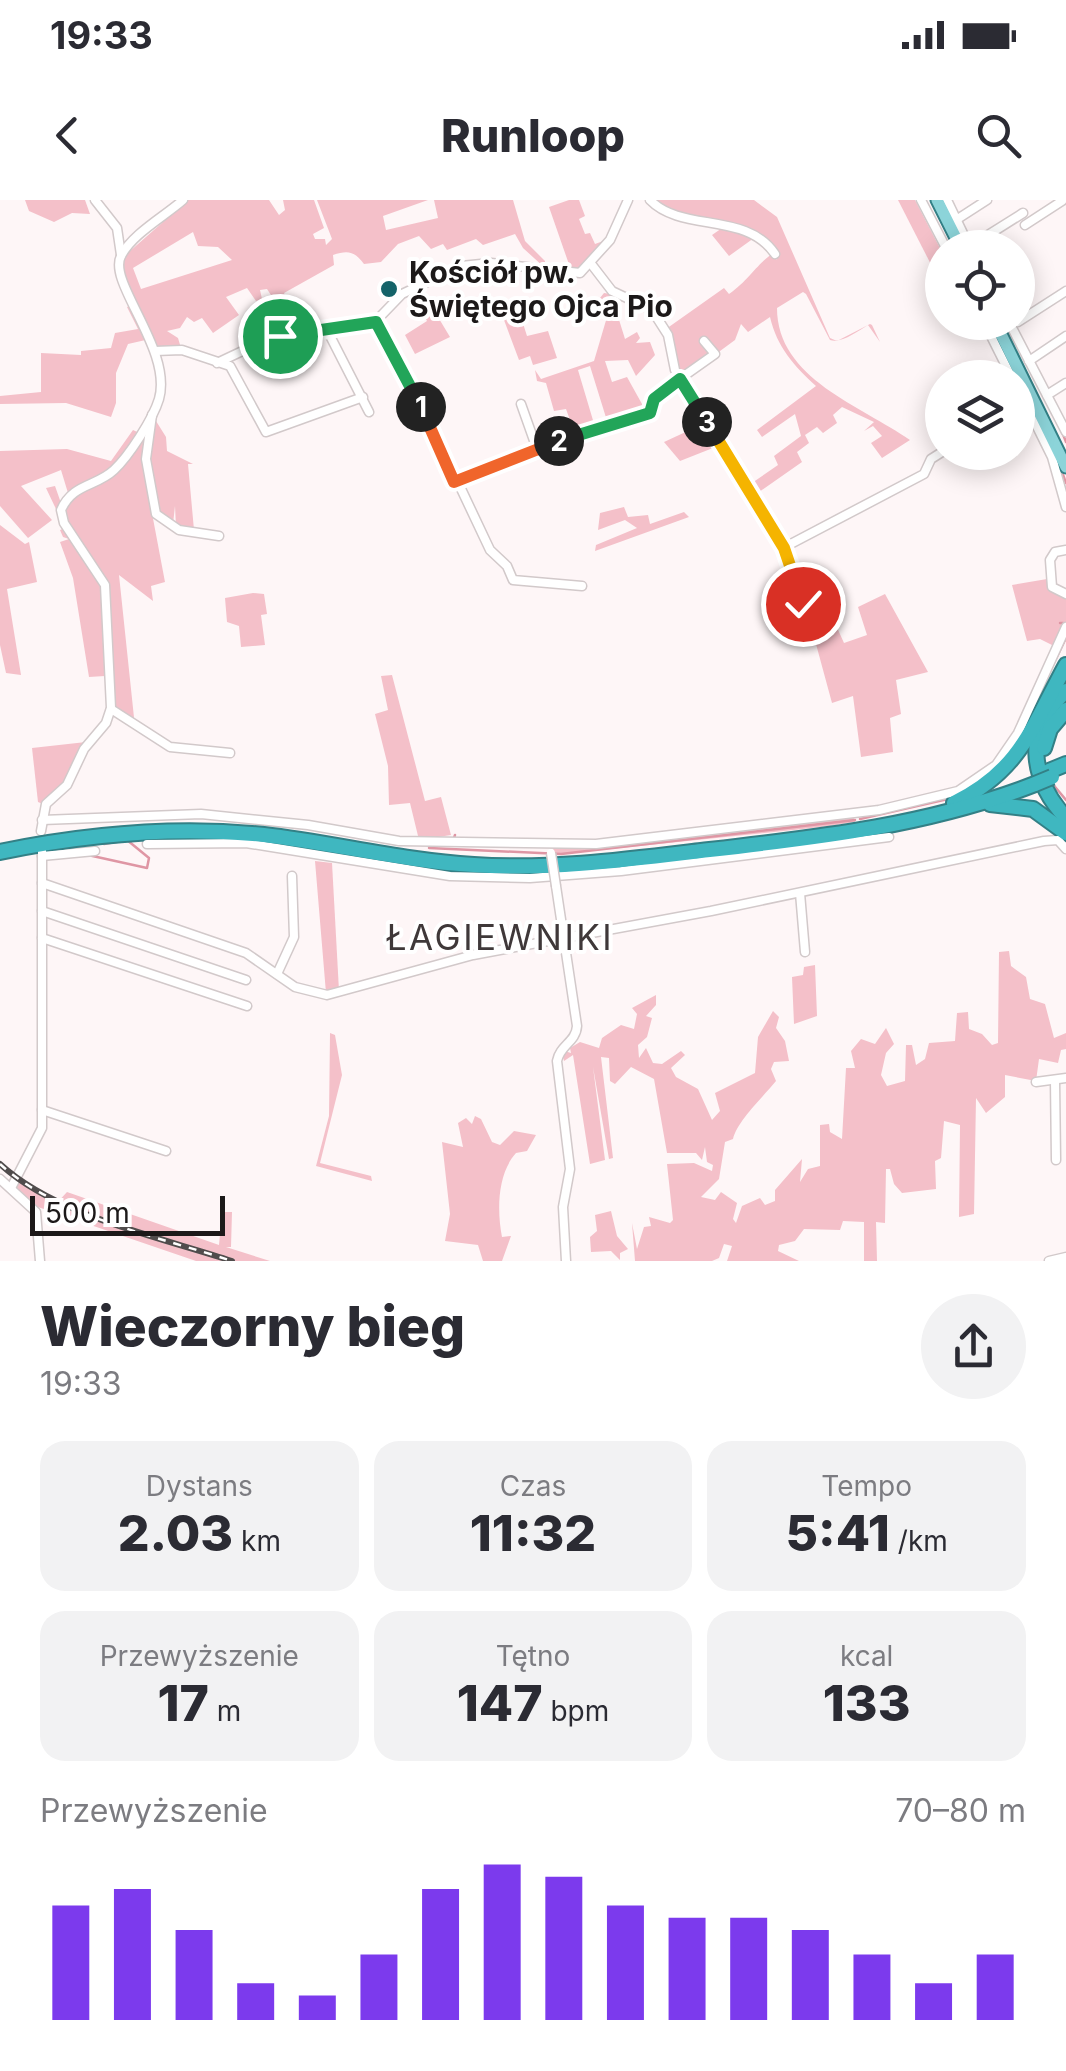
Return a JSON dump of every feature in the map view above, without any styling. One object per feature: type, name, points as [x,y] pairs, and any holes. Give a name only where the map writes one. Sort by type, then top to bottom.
[{"type":"highway","points":[[954,803],[988,785],[1009,766],[1066,664]]},
{"type":"highway","points":[[1066,691],[1045,715],[1036,752],[1041,784],[1066,818]]},
{"type":"highway","points":[[1066,710],[1049,731],[1043,757],[1047,780],[1066,804]]},
{"type":"highway","points":[[0,845],[103,828],[196,824],[279,829],[454,856],[566,857],[820,831],[954,803],[1056,773],[1066,764]]},
{"type":"highway","points":[[0,852],[104,835],[198,831],[300,840],[440,862],[550,866],[840,835],[974,805],[1033,780]]},
{"type":"highway","points":[[974,805],[1024,806],[1049,817],[1066,833]]},
{"type":"main road","points":[[940,200],[955,230]]},
{"type":"main road","points":[[940,200],[952,230]]},
{"type":"main road","points":[[1015,340],[1066,468]]},
{"type":"main road","points":[[1016,340],[1066,454]]},
{"type":"street","points":[[121,255],[183,200]]},
{"type":"street","points":[[216,363],[265,339],[376,322],[402,294],[455,268],[491,263],[576,274],[592,265],[610,240],[628,200]]},
{"type":"street","points":[[650,200],[666,212],[719,222],[753,236],[775,254]]},
{"type":"street","points":[[921,200],[937,230]]},
{"type":"street","points":[[957,230],[954,226],[986,200]]},
{"type":"street","points":[[41,831],[46,802],[67,785],[110,709],[106,588],[60,511],[76,488],[116,468],[160,393],[155,351],[120,279],[117,228],[99,201]]},
{"type":"street","points":[[1026,225],[1064,202]]},
{"type":"street","points":[[995,230],[1023,212]]},
{"type":"street","points":[[592,265],[614,292],[640,300],[653,311],[668,335],[672,362],[680,379],[784,548],[811,630]]},
{"type":"street","points":[[1035,308],[1066,291]]},
{"type":"street","points":[[376,322],[412,385],[454,482],[494,556],[520,582],[523,594]]},
{"type":"street","points":[[326,328],[369,412]]},
{"type":"street","points":[[1030,360],[1066,336]]},
{"type":"street","points":[[454,482],[537,449],[649,414],[654,399],[714,354],[704,341]]},
{"type":"street","points":[[155,351],[182,350],[232,368],[266,432],[363,397]]},
{"type":"street","points":[[1035,373],[1066,432]]},
{"type":"street","points":[[1047,396],[1066,383]]},
{"type":"street","points":[[521,404],[537,449]]},
{"type":"street","points":[[150,415],[146,459],[158,517],[183,531],[219,536]]},
{"type":"street","points":[[1035,423],[1053,460],[1066,507]]},
{"type":"street","points":[[784,548],[926,470]]},
{"type":"street","points":[[1065,550],[1051,556],[1051,584],[1055,591],[1066,594]]},
{"type":"street","points":[[520,582],[578,589]]},
{"type":"street","points":[[42,820],[201,814],[308,825],[398,842],[596,844],[835,818],[941,797],[970,786],[996,765],[1013,743],[1066,627]]},
{"type":"street","points":[[110,709],[181,751],[230,753]]},
{"type":"street","points":[[146,844],[238,842],[450,876],[530,878],[890,837]]},
{"type":"street","points":[[42,883],[248,954],[298,988],[329,994],[466,956],[800,893],[1048,840],[1059,840],[1066,849]]},
{"type":"street","points":[[550,842],[578,1028],[557,1061],[570,1169],[561,1199],[566,1261]]},
{"type":"street","points":[[11,1188],[40,1136],[42,852],[95,851]]},
{"type":"street","points":[[277,974],[294,937],[292,876]]},
{"type":"street","points":[[800,893],[805,952]]},
{"type":"street","points":[[42,911],[246,980]]},
{"type":"street","points":[[42,938],[247,1006]]},
{"type":"street","points":[[1036,1082],[1066,1078]]},
{"type":"street","points":[[1055,1080],[1056,1160]]},
{"type":"street","points":[[39,1108],[166,1151]]},
{"type":"street","points":[[0,1179],[37,1213],[40,1261]]},
{"type":"street","points":[[1049,1261],[1066,1258]]},
{"type":"shaded area","points":[[25,200],[85,200],[90,214],[72,213],[54,222],[29,211]]},
{"type":"shaded area","points":[[188,200],[269,200],[279,215],[285,210],[283,200],[314,200],[324,228],[313,234],[315,239],[325,239],[326,245],[332,239],[317,200],[428,200],[383,216],[386,230],[438,218],[434,200],[513,200],[525,241],[545,261],[545,268],[523,248],[515,234],[483,245],[476,239],[447,250],[443,244],[431,249],[419,236],[398,244],[381,262],[364,264],[354,254],[338,253],[333,255],[334,265],[284,293],[289,306],[281,310],[267,289],[260,290],[262,299],[256,301],[247,288],[226,297],[239,315],[213,333],[202,318],[194,322],[187,317],[180,328],[167,331],[178,338],[181,348],[154,350],[150,339],[128,344],[116,373],[116,403],[111,417],[66,403],[0,404],[0,396],[41,392],[41,353],[81,355],[81,351],[111,348],[115,333],[138,329],[127,307],[134,304],[123,283],[121,259]],"holes":[[[193,232],[198,246],[218,247],[232,260],[141,289],[133,268]]]},
{"type":"shaded area","points":[[579,200],[585,216],[579,219],[585,234],[590,233],[595,244],[606,240],[589,265],[572,273],[549,207]]},
{"type":"shaded area","points":[[650,200],[754,200],[777,217],[830,338],[836,341],[830,340],[803,292],[777,308],[781,333],[791,354],[826,388],[910,440],[882,458],[871,443],[882,436],[873,426],[864,431],[874,422],[842,407],[833,415],[837,423],[823,433],[817,427],[805,435],[809,443],[797,452],[802,462],[752,497],[746,487],[778,465],[774,456],[801,436],[795,414],[762,437],[757,430],[816,386],[787,355],[770,317],[748,332],[741,324],[735,340],[682,379],[666,329],[724,288],[729,294],[773,253],[777,260],[776,255],[754,238],[729,256],[712,235],[725,226],[688,218]]},
{"type":"shaded area","points":[[898,200],[915,200],[931,230],[925,230],[925,253]]},
{"type":"shaded area","points":[[604,293],[611,294],[625,339],[637,332],[640,338],[636,343],[650,342],[655,355],[636,376],[628,360],[605,361],[612,382],[627,377],[647,413],[623,420],[620,414],[622,420],[608,424],[590,366],[578,370],[595,427],[575,434],[566,409],[554,411],[546,383],[537,381],[535,370],[541,379],[594,361],[607,317],[600,298]]},
{"type":"shaded area","points":[[429,302],[450,337],[415,354],[405,335],[427,321],[420,307]]},
{"type":"shaded area","points":[[520,314],[527,336],[548,331],[557,358],[533,365],[530,356],[519,360],[504,320]]},
{"type":"shaded area","points":[[156,421],[166,437],[167,451],[193,464],[188,464],[194,530],[176,527],[175,506],[173,524],[158,517],[148,468]]},
{"type":"shaded area","points":[[705,423],[718,446],[680,461],[664,442]]},
{"type":"shaded area","points":[[133,430],[146,436],[148,492],[165,582],[151,586],[153,601],[119,575],[135,727],[109,709],[105,676],[89,677],[73,578],[60,542],[69,539],[63,537],[60,530],[65,528],[46,488],[55,486],[61,503],[68,493],[61,470],[21,486],[52,520],[28,538],[0,506],[0,451],[67,449],[111,461]]},
{"type":"shaded area","points":[[624,507],[628,517],[648,515],[650,524],[684,512],[689,517],[595,551],[596,545],[637,528],[625,520],[598,530],[600,513]]},
{"type":"shaded area","points":[[0,525],[25,544],[29,542],[37,582],[7,589],[21,675],[6,673],[0,645]]},
{"type":"shaded area","points":[[1047,579],[1053,592],[1066,596],[1066,622],[1054,646],[1040,639],[1027,641],[1012,585]]},
{"type":"shaded area","points":[[264,594],[267,614],[261,615],[265,645],[241,647],[239,626],[227,622],[225,598]]},
{"type":"shaded area","points":[[885,594],[928,672],[896,680],[901,714],[890,718],[893,752],[861,757],[853,696],[832,703],[810,622],[830,612],[844,643],[867,635],[858,607]]},
{"type":"shaded area","points":[[392,675],[425,801],[441,797],[451,835],[419,840],[410,803],[389,805],[388,766],[375,714],[388,710],[381,676]]},
{"type":"shaded area","points":[[86,742],[66,782],[43,804],[38,802],[32,748]]},
{"type":"shaded area","points":[[853,816],[855,822],[831,826],[554,855],[552,845],[671,840]]},
{"type":"shaded area","points":[[315,861],[332,863],[339,991],[326,993]]},
{"type":"shaded area","points":[[1009,951],[1011,966],[1026,977],[1030,999],[1045,1004],[1054,1038],[1066,1033],[1066,1049],[1061,1050],[1058,1063],[1039,1059],[1036,1081],[1005,1075],[1005,1097],[986,1113],[976,1098],[974,1214],[959,1217],[960,1125],[944,1121],[941,1158],[935,1161],[936,1189],[902,1193],[894,1184],[890,1169],[886,1169],[885,1223],[876,1222],[877,1261],[864,1261],[864,1222],[843,1221],[840,1230],[804,1229],[795,1241],[779,1245],[778,1251],[799,1261],[727,1261],[732,1246],[724,1244],[719,1258],[712,1261],[635,1261],[632,1223],[637,1249],[644,1227],[651,1226],[649,1217],[670,1223],[673,1220],[667,1164],[694,1163],[712,1171],[713,1165],[707,1162],[705,1147],[702,1160],[696,1153],[667,1153],[654,1079],[631,1067],[615,1084],[610,1081],[609,1058],[601,1057],[613,1158],[609,1159],[593,1067],[605,1160],[590,1164],[573,1055],[564,1061],[561,1050],[571,1053],[570,1048],[580,1042],[599,1048],[602,1038],[621,1025],[634,1029],[637,1014],[632,1008],[656,995],[656,1005],[646,1016],[652,1018],[647,1037],[638,1045],[639,1058],[646,1048],[653,1063],[662,1064],[681,1051],[685,1055],[671,1068],[676,1077],[698,1089],[712,1120],[720,1111],[715,1093],[755,1073],[758,1037],[773,1011],[779,1017],[776,1028],[785,1041],[789,1061],[774,1062],[771,1069],[776,1081],[745,1117],[733,1139],[725,1142],[719,1179],[701,1197],[715,1200],[721,1192],[737,1203],[733,1219],[736,1223],[742,1206],[760,1198],[765,1205],[775,1201],[775,1190],[802,1159],[800,1182],[808,1169],[820,1166],[820,1125],[829,1124],[830,1132],[842,1139],[846,1068],[855,1068],[851,1051],[861,1039],[875,1044],[886,1028],[894,1044],[886,1053],[881,1075],[887,1086],[905,1081],[906,1045],[912,1045],[916,1065],[925,1059],[929,1043],[955,1041],[957,1013],[968,1012],[969,1029],[982,1034],[992,1045],[998,1043],[999,952]]},
{"type":"shaded area","points":[[815,965],[817,1016],[794,1024],[792,977],[803,975],[804,967]]},
{"type":"shaded area","points":[[330,1033],[335,1035],[342,1075],[320,1163],[371,1176],[372,1181],[316,1166],[329,1116]]},
{"type":"shaded area","points":[[475,1116],[481,1119],[492,1142],[500,1145],[514,1131],[536,1135],[527,1151],[516,1153],[502,1182],[502,1237],[511,1236],[502,1261],[483,1261],[478,1245],[445,1241],[450,1214],[442,1142],[463,1147],[458,1123],[466,1118],[472,1124]]},
{"type":"shaded area","points":[[18,1181],[55,1205],[67,1192],[219,1245],[222,1212],[232,1212],[231,1247],[226,1247],[270,1261],[196,1261],[35,1206],[15,1187]]},
{"type":"shaded area","points":[[611,1211],[617,1236],[628,1249],[620,1253],[620,1260],[611,1251],[591,1252],[590,1237],[597,1231],[595,1215]]},
{"type":"waterway","points":[[1061,429],[1066,442]]},
{"type":"waterway","points":[[1061,469],[1066,483]]},
{"type":"waterway","points":[[1049,673],[1066,638]]},
{"type":"waterway","points":[[1051,782],[1066,800]]},
{"type":"waterway","points":[[860,819],[948,799]]},
{"type":"waterway","points":[[429,848],[561,854],[855,820]]},
{"type":"waterway","points":[[88,855],[147,868],[149,858],[127,840]]},
{"type":"waterway","points":[[104,844],[122,841]]},
{"type":"waterway","points":[[438,869],[475,872]]},
{"type":"railway","points":[[0,1164],[23,1182],[79,1211],[232,1261]]},
{"type":"place","name":"Kościół pw. Świętego Ojca Pio","points":[[389,289]]},
{"type":"district","name":"ŁAGIEWNIKI","points":[[500,937]]},
{"type":"route","points":[[280,336],[376,322],[412,385],[454,482],[552,443],[649,414],[654,399],[680,379],[784,548],[803,604]]}]
